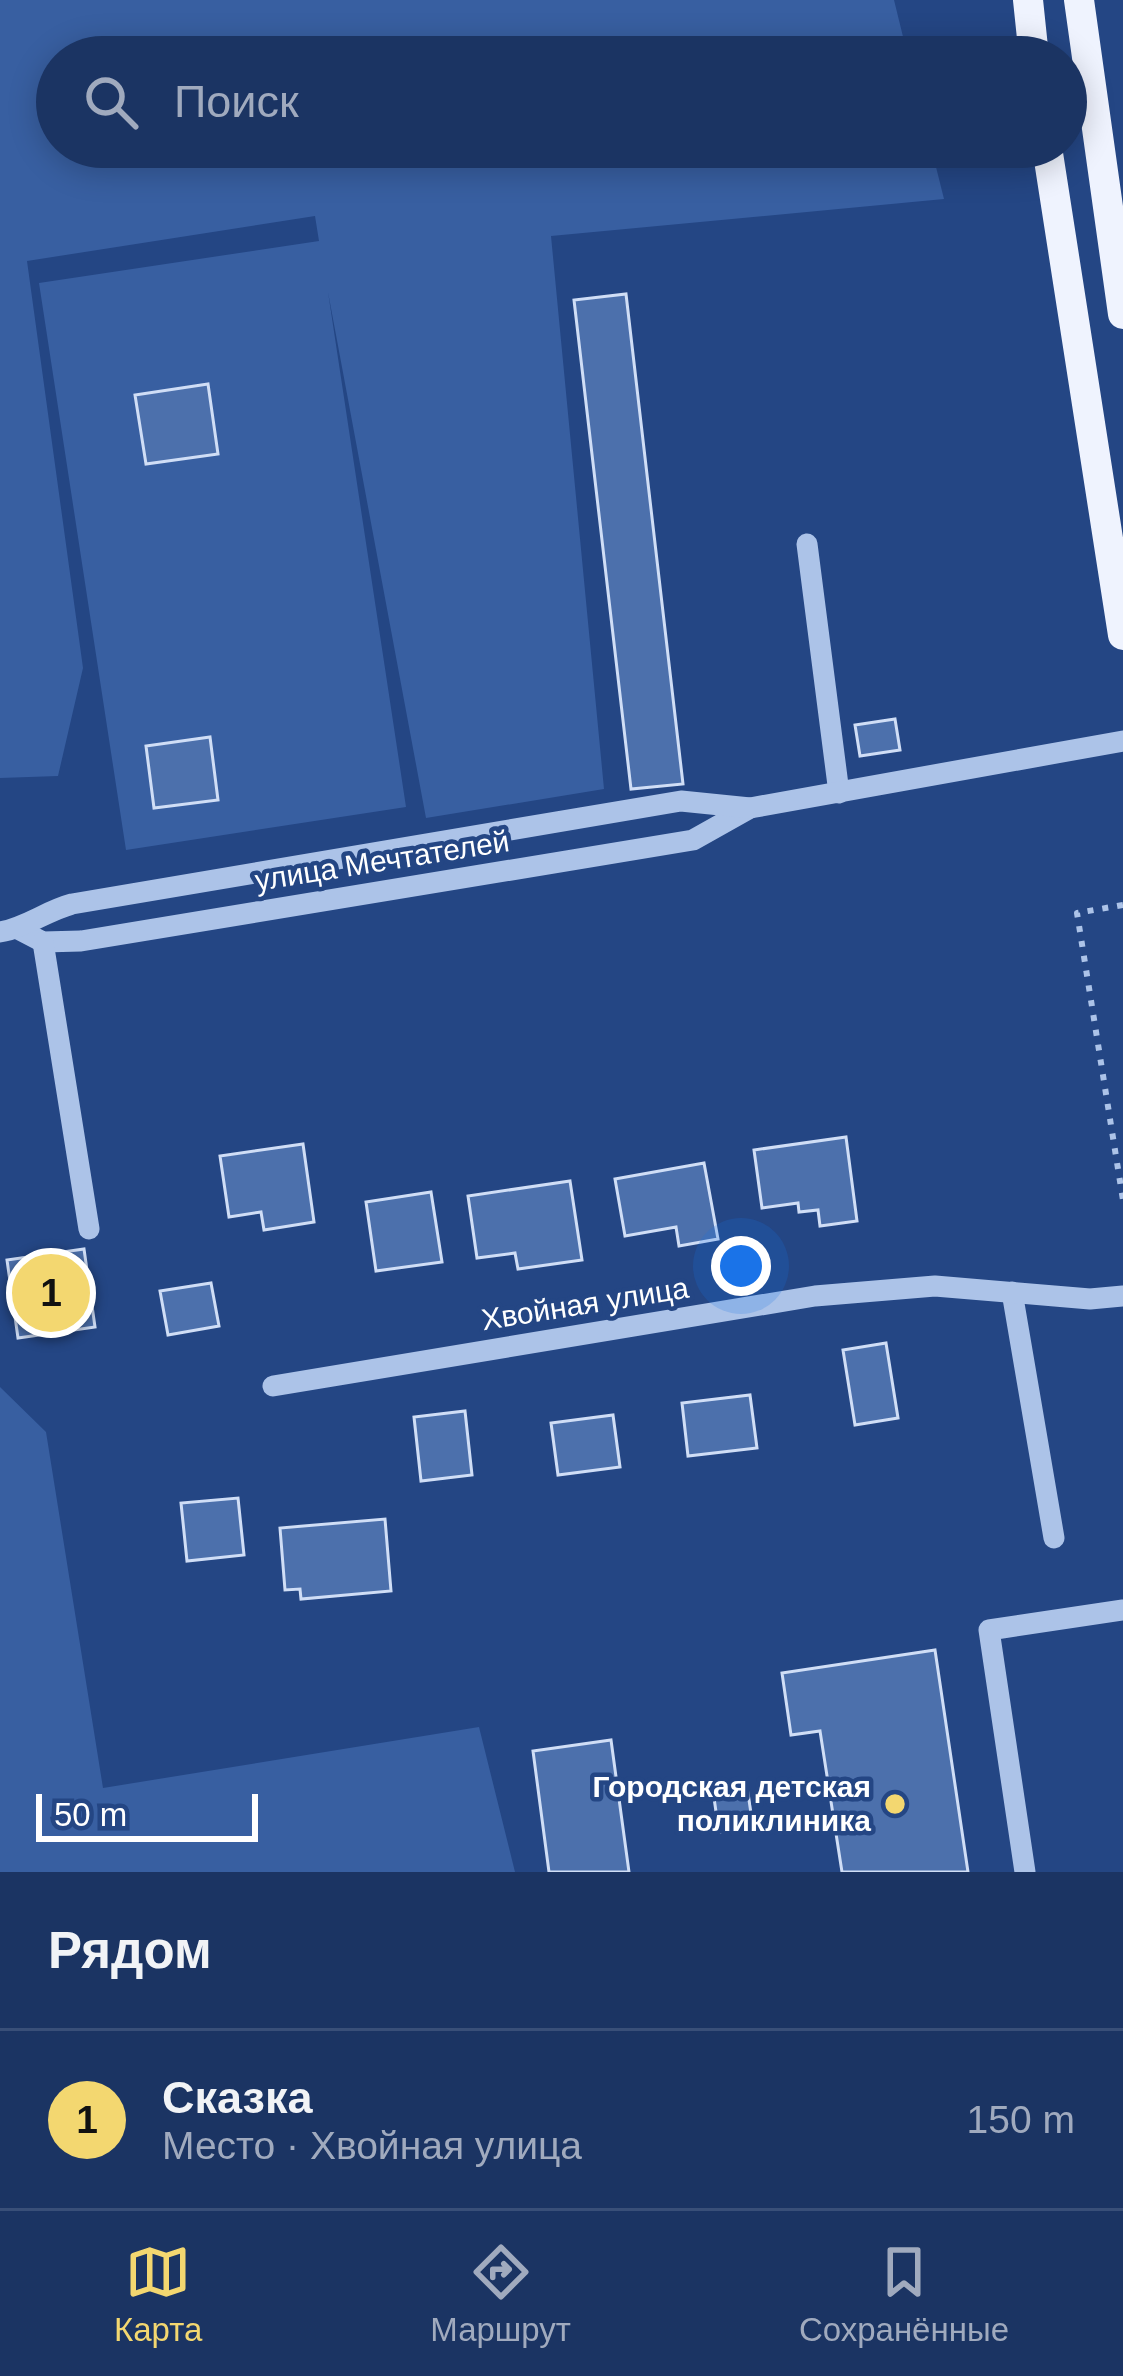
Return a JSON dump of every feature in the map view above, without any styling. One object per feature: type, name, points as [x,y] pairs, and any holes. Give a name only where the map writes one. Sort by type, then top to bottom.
[{"type":"main road","points":[[1028,0],[1032,36]]},
{"type":"main road","points":[[1079,0],[1085,36]]},
{"type":"main road","points":[[1087,50],[1117,236],[1123,314]]},
{"type":"main road","points":[[1050,168],[1123,635]]},
{"type":"street","points":[[807,544],[838,793]]},
{"type":"street","name":"улица Мечтателей","points":[[9,931],[41,913],[72,904],[681,801],[750,808],[1123,741]]},
{"type":"street","name":"улица Мечтателей","points":[[9,931],[43,942],[81,941],[693,840],[750,808]]},
{"type":"street","points":[[43,942],[89,1229]]},
{"type":"street","name":"Хвойная улица","points":[[273,1386],[815,1296],[935,1286],[1123,1296]]},
{"type":"street","points":[[1012,1292],[1054,1538]]},
{"type":"street","points":[[1025,1872],[989,1630],[1123,1610]]},
{"type":"path","points":[[1123,905],[1077,913],[1123,1200]]},
{"type":"shaded area","points":[[0,0],[894,0],[903,36],[36,36],[36,168],[936,168],[944,199],[551,236],[604,789],[426,818],[328,292],[406,807],[126,850],[39,283],[319,241],[315,216],[27,261],[83,668],[58,776],[0,778]]},
{"type":"shaded area","points":[[0,1387],[46,1432],[103,1788],[479,1727],[515,1872],[0,1872]]},
{"type":"building","points":[[626,294],[683,784],[631,789],[574,300]]},
{"type":"building","points":[[208,384],[218,454],[146,464],[135,395]]},
{"type":"building","points":[[895,719],[900,750],[860,756],[855,725]]},
{"type":"building","points":[[210,737],[218,800],[154,808],[146,746]]},
{"type":"building","points":[[846,1137],[857,1221],[820,1226],[818,1210],[799,1212],[798,1203],[762,1208],[754,1150]]},
{"type":"building","points":[[303,1144],[314,1222],[264,1230],[261,1212],[229,1217],[220,1156]]},
{"type":"building","points":[[704,1163],[718,1239],[679,1246],[676,1227],[625,1236],[615,1179]]},
{"type":"building","points":[[570,1181],[582,1260],[518,1269],[515,1253],[477,1258],[468,1196]]},
{"type":"building","points":[[431,1192],[442,1262],[376,1271],[366,1202]]},
{"type":"building","points":[[84,1249],[95,1327],[18,1338],[7,1260]]},
{"type":"building","points":[[211,1283],[219,1326],[168,1335],[160,1291]]},
{"type":"building","points":[[886,1343],[898,1418],[855,1425],[843,1350]]},
{"type":"building","points":[[750,1395],[757,1448],[688,1456],[682,1403]]},
{"type":"building","points":[[465,1411],[472,1475],[421,1481],[414,1417]]},
{"type":"building","points":[[613,1415],[620,1467],[558,1475],[551,1423]]},
{"type":"building","points":[[238,1498],[244,1555],[187,1561],[181,1503]]},
{"type":"building","points":[[385,1519],[391,1591],[301,1599],[300,1589],[285,1590],[280,1528]]},
{"type":"building","name":"Городская детская поликлиника","points":[[935,1650],[968,1872],[842,1872],[820,1731],[791,1735],[782,1673]]},
{"type":"building","points":[[611,1740],[629,1872],[549,1872],[533,1751]]},
{"type":"building","points":[[748,1793],[753,1827],[719,1832],[714,1798]]},
{"type":"place","name":"Сказка","points":[[51,1293]]},
{"type":"place","name":"Городская детская поликлиника","points":[[895,1804]]}]
